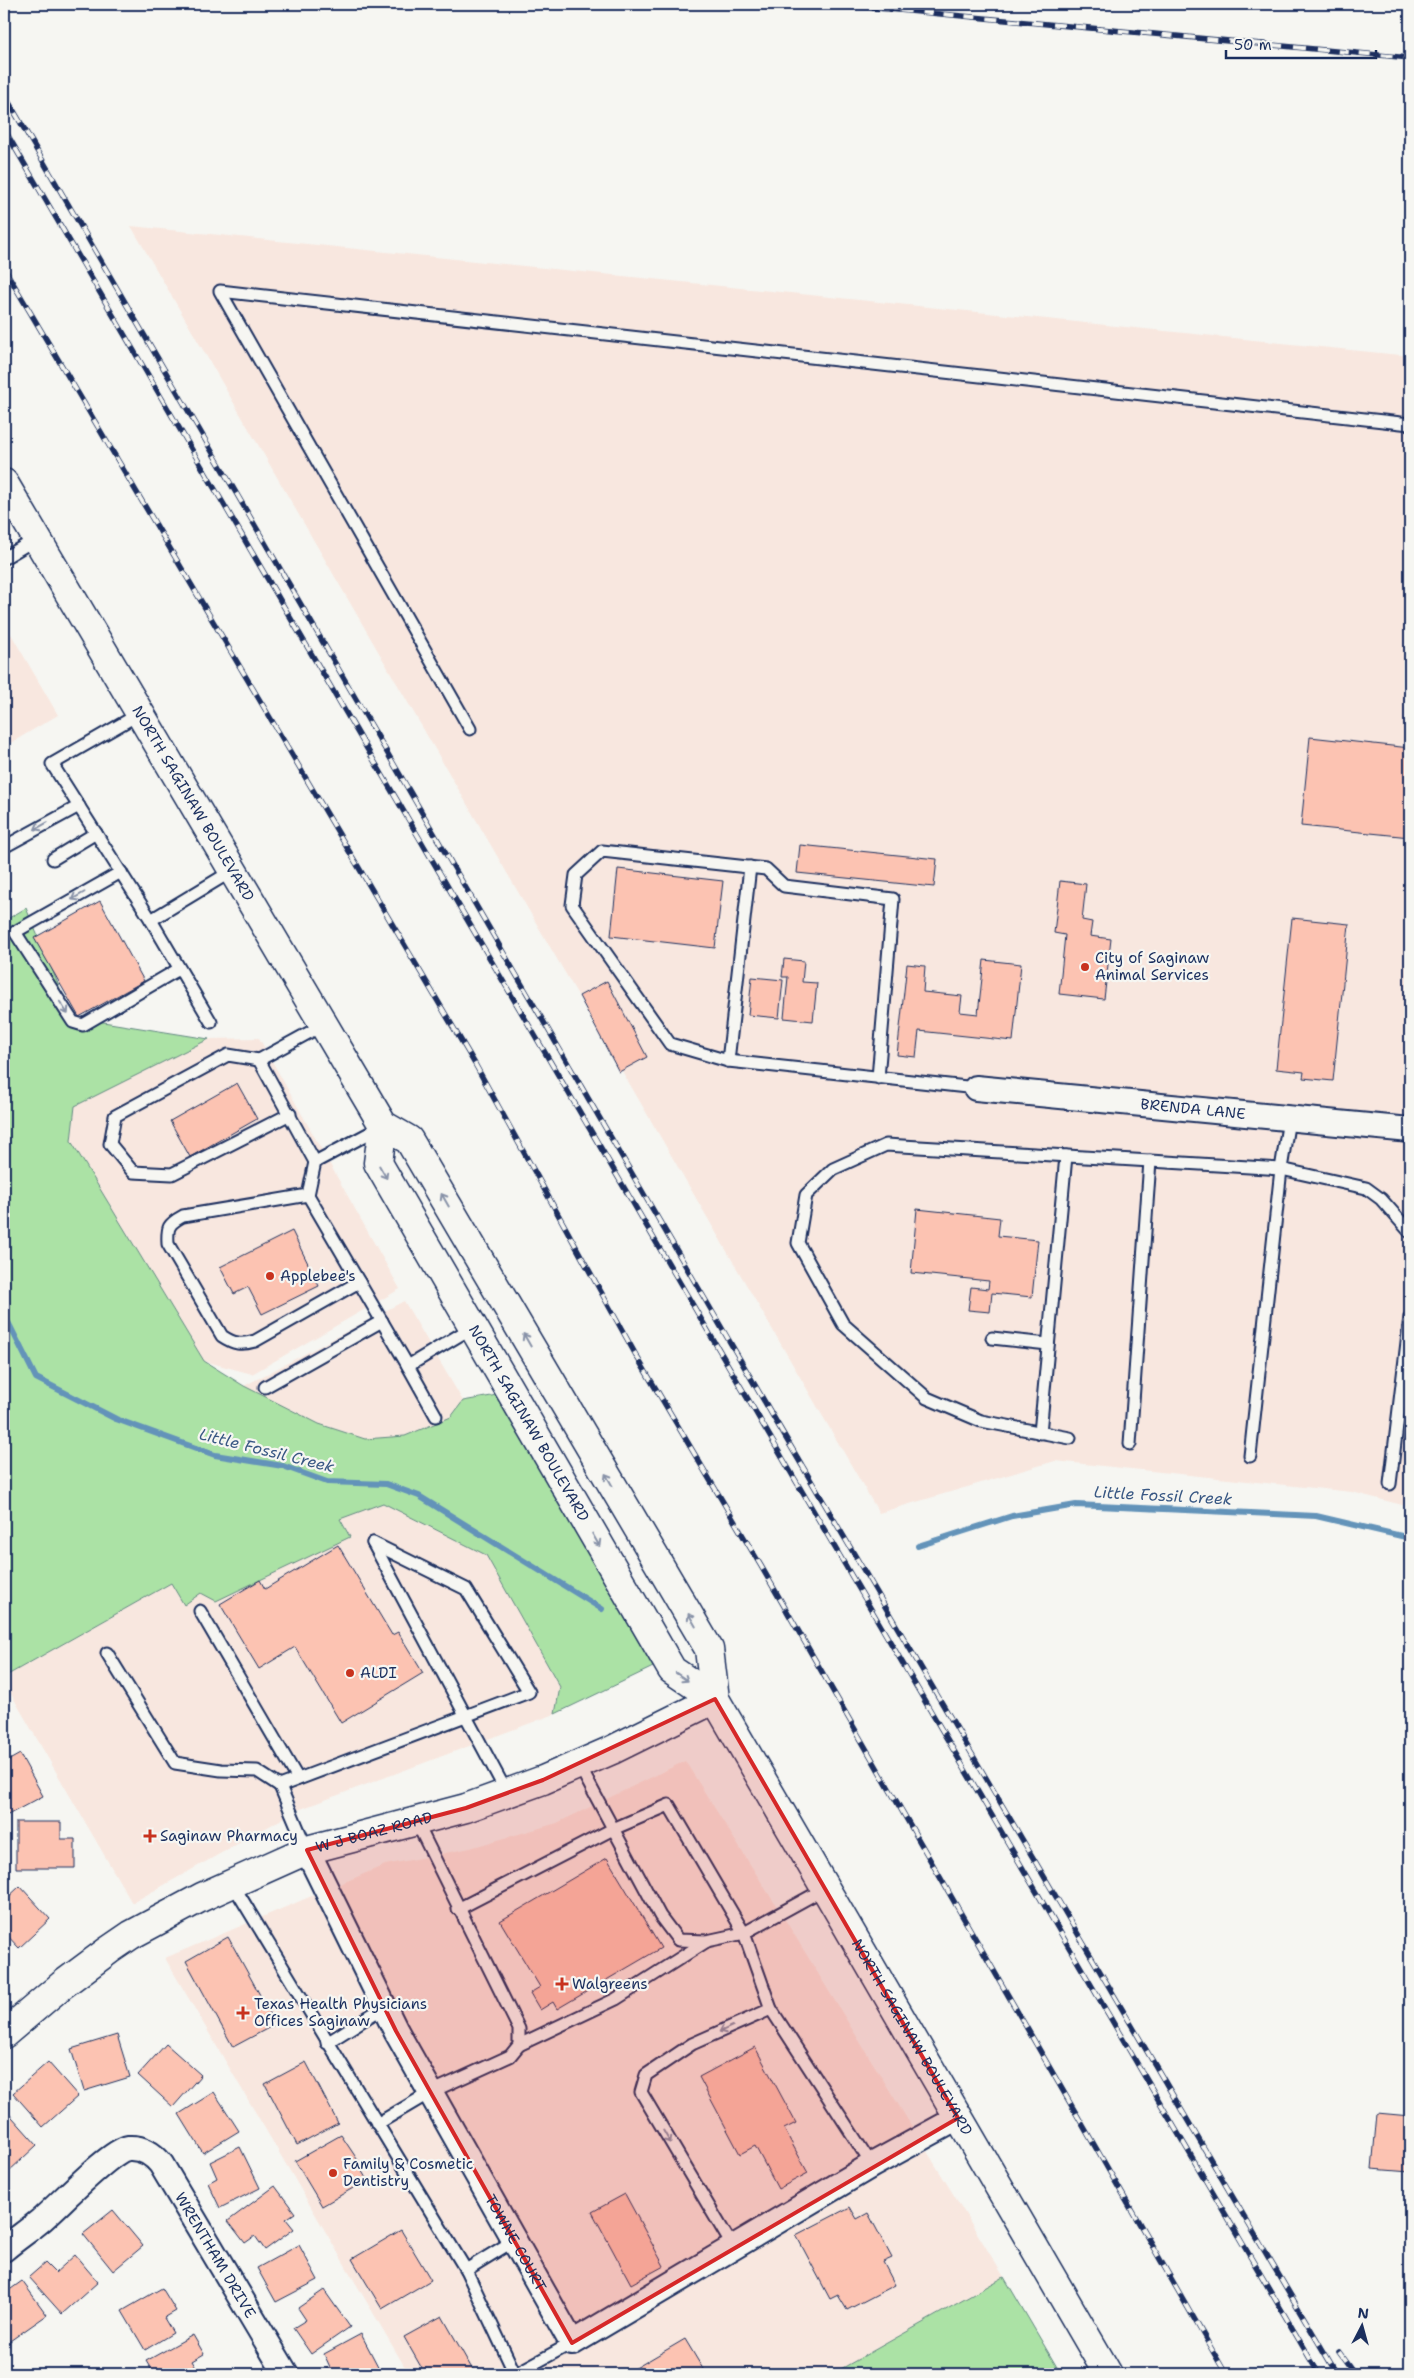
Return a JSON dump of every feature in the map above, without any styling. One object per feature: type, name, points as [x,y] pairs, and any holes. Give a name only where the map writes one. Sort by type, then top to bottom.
[{"type":"main road","name":"NORTH SAGINAW BOULEVARD","points":[[4,483],[322,1025],[383,1125],[409,1140],[709,1649],[715,1699],[1108,2374]]},
{"type":"main road","name":"NORTH SAGINAW BOULEVARD","points":[[383,1125],[378,1163],[473,1328],[672,1670],[715,1699]]},
{"type":"main road","name":"W J BOAZ ROAD","points":[[4,2034],[62,1985],[132,1935],[177,1909],[232,1883],[308,1850],[466,1808],[506,1793],[579,1765],[715,1699]]},
{"type":"street","name":"BRENDA LANE","points":[[976,1088],[1410,1130]]},
{"type":"street","name":"TOWNE COURT","points":[[308,1850],[384,2007],[572,2343]]},
{"type":"street","points":[[572,2343],[872,2165],[958,2118]]},
{"type":"street","name":"WRENTHAM DRIVE","points":[[4,2249],[40,2221],[111,2156],[127,2148],[149,2153],[161,2164],[286,2374]]},
{"type":"lane","points":[[470,729],[220,291],[1410,424]]},
{"type":"lane","points":[[4,558],[36,539]]},
{"type":"lane","points":[[139,714],[52,764],[151,920],[211,1022]]},
{"type":"lane","points":[[4,847],[79,806]]},
{"type":"lane","points":[[53,859],[96,833]]},
{"type":"lane","points":[[878,1078],[893,899],[784,886],[766,869],[602,852],[576,875],[572,905],[670,1044],[728,1061],[878,1078],[976,1088]]},
{"type":"lane","points":[[728,1061],[750,867]]},
{"type":"lane","points":[[151,920],[232,871]]},
{"type":"lane","points":[[121,872],[16,932],[73,1022],[83,1025],[180,969]]},
{"type":"lane","points":[[290,1114],[172,1174],[133,1172],[110,1144],[115,1116],[228,1055],[259,1060],[322,1025]]},
{"type":"lane","points":[[259,1060],[315,1162],[308,1195],[436,1416]]},
{"type":"lane","points":[[1250,1456],[1289,1119]]},
{"type":"lane","points":[[315,1162],[383,1125]]},
{"type":"lane","points":[[1070,1438],[981,1421],[928,1398],[843,1324],[798,1243],[806,1195],[833,1169],[886,1145],[1282,1169],[1366,1188],[1381,1199],[1410,1232]]},
{"type":"lane","points":[[1040,1433],[1066,1156]]},
{"type":"lane","points":[[1130,1444],[1150,1161]]},
{"type":"lane","points":[[308,1195],[183,1216],[172,1223],[167,1232],[168,1244],[222,1336],[232,1342],[242,1344],[255,1341],[359,1282]]},
{"type":"lane","points":[[1390,1484],[1410,1317]]},
{"type":"lane","points":[[266,1387],[382,1321]]},
{"type":"lane","points":[[408,1366],[473,1328]]},
{"type":"lane","points":[[992,1338],[1048,1344]]},
{"type":"lane","points":[[280,1786],[298,1780],[467,1716],[529,1692],[466,1589],[374,1542],[467,1716],[506,1793]]},
{"type":"lane","points":[[200,1610],[298,1780]]},
{"type":"lane","points":[[107,1653],[175,1763],[221,1770],[257,1770],[280,1786],[308,1850]]},
{"type":"lane","points":[[579,1765],[660,1916],[678,1940],[707,1941],[744,1933],[826,1888]]},
{"type":"lane","points":[[458,1909],[613,1829],[669,1805],[744,1933],[771,2009],[872,2165]]},
{"type":"lane","points":[[416,1821],[518,2029],[519,2045]]},
{"type":"lane","points":[[232,1883],[466,2270],[515,2374],[572,2343]]},
{"type":"lane","points":[[377,2124],[431,2092],[510,2056],[519,2045],[616,1999],[707,1941]]},
{"type":"lane","points":[[327,2043],[384,2007]]},
{"type":"lane","points":[[733,2247],[641,2092],[646,2075],[692,2044],[771,2009]]},
{"type":"lane","points":[[466,2270],[515,2240]]},
{"type":"highlighted area","points":[[715,1699],[958,2118],[572,2343],[396,2031],[307,1850],[466,1808],[543,1780]]},
{"type":"shaded area","points":[[131,226],[1410,356],[1410,1507],[1352,1492],[1055,1461],[879,1513]]},
{"type":"shaded area","points":[[4,622],[58,715],[4,747]]},
{"type":"shaded area","points":[[259,1038],[400,1289],[252,1374],[204,1361],[71,1141],[75,1106],[209,1039]]},
{"type":"shaded area","points":[[404,1301],[463,1401],[451,1417],[405,1436],[365,1439],[319,1424],[244,1386]]},
{"type":"shaded area","points":[[383,1503],[486,1555],[560,1687],[555,1714],[298,1810],[132,1903],[4,1682],[4,1677],[171,1583],[201,1593],[350,1537],[340,1519]]},
{"type":"shaded area","points":[[685,1761],[789,1926],[1004,2277],[832,2374],[409,2374],[165,1958],[385,1865],[470,1848],[557,1823]]},
{"type":"green space","points":[[26,908],[72,1017],[209,1039],[75,1106],[71,1141],[204,1361],[244,1386],[319,1424],[365,1439],[405,1436],[451,1417],[463,1401],[497,1395],[653,1667],[555,1714],[560,1687],[486,1555],[383,1503],[340,1519],[350,1537],[216,1601],[201,1593],[184,1605],[171,1583],[4,1677],[4,921]]},
{"type":"green space","points":[[1004,2277],[1061,2374],[832,2374]]},
{"type":"building","points":[[1310,737],[1410,748],[1410,837],[1301,826]]},
{"type":"building","points":[[800,845],[937,859],[934,887],[797,873]]},
{"type":"building","points":[[618,869],[723,881],[715,948],[611,936]]},
{"type":"building","name":"City of Saginaw Animal Services","points":[[1060,881],[1086,884],[1082,920],[1092,922],[1090,936],[1111,939],[1104,999],[1059,994],[1065,935],[1054,933]]},
{"type":"building","points":[[100,901],[144,981],[79,1017],[34,938]]},
{"type":"building","points":[[1292,918],[1349,924],[1333,1081],[1303,1078],[1304,1072],[1276,1069]]},
{"type":"building","points":[[784,959],[804,961],[802,982],[817,983],[813,1021],[784,1018],[788,977],[782,977]]},
{"type":"building","points":[[984,960],[1021,964],[1013,1041],[919,1031],[916,1057],[897,1055],[907,964],[925,966],[923,992],[962,996],[960,1012],[978,1014]]},
{"type":"building","points":[[752,977],[783,980],[779,1018],[748,1015]]},
{"type":"building","points":[[607,981],[647,1057],[619,1072],[579,996]]},
{"type":"building","points":[[237,1083],[257,1119],[190,1157],[170,1121]]},
{"type":"building","points":[[917,1209],[1000,1218],[998,1236],[1038,1240],[1032,1297],[992,1293],[990,1312],[968,1310],[971,1287],[988,1289],[989,1281],[911,1273]]},
{"type":"building","name":"Applebee's","points":[[292,1231],[319,1286],[262,1314],[248,1287],[234,1294],[220,1267]]},
{"type":"building","points":[[338,1545],[392,1635],[398,1632],[423,1673],[341,1723],[295,1647],[259,1669],[220,1604],[260,1580],[265,1589]]},
{"type":"building","points":[[20,1754],[43,1796],[4,1817],[4,1763]]},
{"type":"building","points":[[16,1822],[61,1822],[61,1839],[75,1839],[75,1868],[16,1868]]},
{"type":"building","name":"Walgreens","points":[[607,1858],[661,1948],[557,2009],[553,2002],[540,2010],[530,1993],[540,1987],[500,1921]]},
{"type":"building","points":[[20,1886],[50,1919],[19,1948],[4,1932],[4,1901]]},
{"type":"building","points":[[228,1937],[276,2024],[233,2047],[186,1961]]},
{"type":"building","points":[[117,2035],[130,2077],[84,2091],[71,2049]]},
{"type":"building","points":[[166,2044],[201,2075],[173,2107],[138,2075]]},
{"type":"building","points":[[755,2047],[796,2123],[784,2129],[808,2173],[778,2189],[755,2146],[740,2154],[699,2077]]},
{"type":"building","points":[[48,2062],[78,2096],[43,2127],[13,2093]]},
{"type":"building","points":[[306,2062],[338,2123],[297,2145],[265,2084]]},
{"type":"building","points":[[214,2092],[239,2131],[203,2153],[179,2114]]},
{"type":"building","points":[[4,2108],[37,2145],[8,2172],[4,2167]]},
{"type":"building","points":[[1377,2113],[1410,2116],[1410,2172],[1372,2169]]},
{"type":"building","name":"Family & Cosmetic Dentistry","points":[[341,2135],[361,2165],[359,2166],[367,2180],[322,2206],[295,2161]]},
{"type":"building","points":[[240,2147],[260,2188],[220,2208],[208,2183],[217,2178],[210,2162]]},
{"type":"building","points":[[275,2186],[295,2213],[286,2219],[294,2229],[265,2250],[255,2236],[245,2243],[228,2221]]},
{"type":"building","points":[[625,2194],[664,2266],[631,2284],[592,2212]]},
{"type":"building","points":[[850,2207],[857,2219],[868,2213],[892,2258],[883,2262],[895,2285],[847,2310],[838,2295],[830,2299],[796,2235]]},
{"type":"building","points":[[113,2210],[143,2246],[113,2271],[83,2234]]},
{"type":"building","points":[[401,2230],[431,2280],[382,2309],[352,2259]]},
{"type":"building","points":[[299,2245],[318,2280],[276,2302],[257,2268]]},
{"type":"building","points":[[75,2255],[98,2282],[62,2314],[29,2277],[45,2263],[55,2273]]},
{"type":"building","points":[[22,2281],[47,2315],[7,2343],[4,2338],[4,2294]]},
{"type":"building","points":[[162,2288],[176,2311],[164,2318],[173,2333],[145,2350],[122,2311]]},
{"type":"building","points":[[324,2290],[350,2327],[311,2354],[293,2328],[306,2320],[298,2308]]},
{"type":"building","points":[[442,2316],[475,2374],[425,2374],[404,2337]]},
{"type":"building","points":[[361,2334],[382,2374],[321,2374],[320,2372],[330,2367],[324,2354]]},
{"type":"building","points":[[193,2335],[204,2354],[192,2361],[200,2374],[154,2374],[146,2361]]},
{"type":"building","points":[[685,2339],[706,2374],[638,2374],[634,2369]]},
{"type":"waterway","name":"Little Fossil Creek","points":[[4,1314],[36,1378],[116,1419],[215,1455],[283,1466],[327,1482],[386,1484],[419,1496],[602,1609]]},
{"type":"waterway","name":"Little Fossil Creek","points":[[918,1546],[1012,1516],[1076,1505],[1316,1516],[1410,1538]]},
{"type":"railway","points":[[834,4],[1410,58]]},
{"type":"railway","points":[[4,94],[777,1423],[1337,2374]]},
{"type":"railway","points":[[4,129],[1319,2374]]},
{"type":"railway","points":[[4,268],[475,1064],[637,1357],[761,1566],[1226,2374]]},
{"type":"railway","points":[[1339,2352],[1355,2374]]},
{"type":"place","name":"City of Saginaw Animal Services","points":[[1085,967]]},
{"type":"place","name":"Applebee's","points":[[270,1276]]},
{"type":"place","name":"ALDI","points":[[350,1673]]},
{"type":"place","name":"Saginaw Pharmacy","points":[[150,1836]]},
{"type":"place","name":"Walgreens","points":[[562,1984]]},
{"type":"place","name":"Texas Health Physicians Offices Saginaw","points":[[243,2013]]},
{"type":"place","name":"Family & Cosmetic Dentistry","points":[[333,2173]]}]
